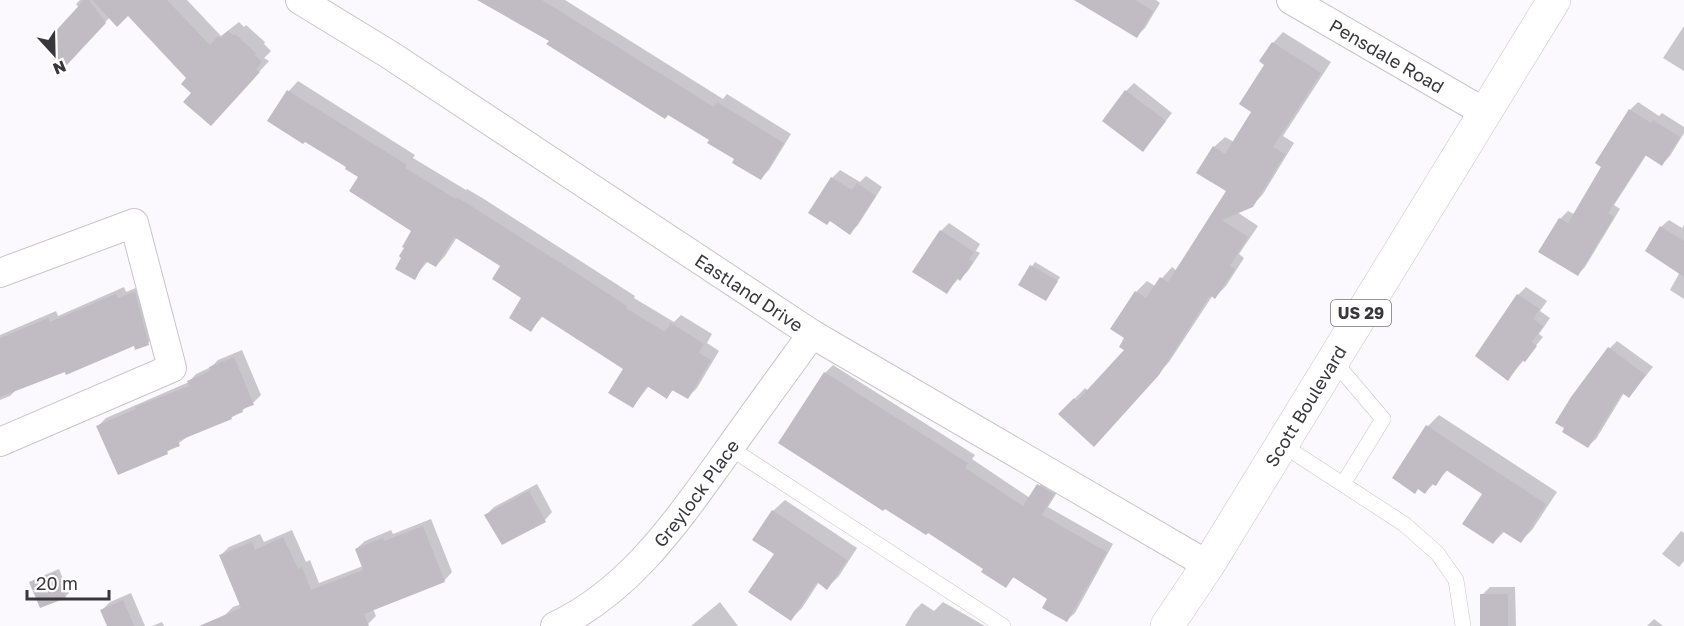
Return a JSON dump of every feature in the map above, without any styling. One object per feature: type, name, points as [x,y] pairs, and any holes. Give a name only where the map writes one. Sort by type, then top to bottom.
[{"type":"highway","name":"Scott Boulevard","points":[[1175,623],[1281,444],[1554,0]]},
{"type":"street","name":"Eastland Drive","points":[[300,0],[390,55],[812,334],[1208,565]]},
{"type":"street","name":"Pensdale Road","points":[[1291,0],[1484,112]]},
{"type":"street","points":[[0,273],[134,223],[172,368],[0,442]]},
{"type":"street","name":"Greylock Place","points":[[555,626],[568,620],[626,579],[677,521],[812,334]]},
{"type":"lane","points":[[1333,360],[1383,419],[1342,484]]},
{"type":"lane","points":[[1281,444],[1404,524],[1437,553],[1456,580],[1463,626]]},
{"type":"lane","points":[[730,448],[1003,626]]},
{"type":"building","points":[[84,0],[89,0],[106,23],[65,67],[42,46]]},
{"type":"building","points":[[92,0],[167,0],[210,45],[218,36],[220,38],[228,31],[234,36],[235,34],[256,53],[255,55],[262,62],[256,69],[260,72],[211,126],[183,102],[191,93],[181,84],[186,78],[128,16],[117,27]]},
{"type":"building","points":[[477,0],[542,0],[714,107],[717,102],[784,143],[761,180],[732,163],[734,159],[707,143],[709,140],[668,115],[665,119],[546,44],[549,41]]},
{"type":"building","points":[[1074,0],[1135,0],[1153,11],[1137,38]]},
{"type":"building","points":[[1272,42],[1321,73],[1273,147],[1285,154],[1253,207],[1222,220],[1248,237],[1230,266],[1235,269],[1215,299],[1210,295],[1159,375],[1094,447],[1058,414],[1074,398],[1077,401],[1124,350],[1119,347],[1124,338],[1110,329],[1135,291],[1146,298],[1160,277],[1168,282],[1226,191],[1196,173],[1213,146],[1225,154],[1251,112],[1239,104],[1264,65],[1259,61]]},
{"type":"building","points":[[287,90],[407,165],[405,168],[456,199],[457,197],[665,332],[671,323],[704,344],[699,353],[711,360],[688,399],[672,390],[667,399],[647,386],[633,408],[608,393],[623,369],[541,316],[531,332],[509,318],[521,298],[492,279],[500,266],[454,237],[436,267],[425,261],[415,280],[395,269],[401,258],[399,256],[404,248],[402,247],[411,231],[349,191],[358,177],[345,169],[346,167],[267,121]]},
{"type":"building","points":[[1125,90],[1166,121],[1143,152],[1102,121]]},
{"type":"building","points":[[1629,109],[1651,123],[1653,120],[1680,137],[1662,166],[1645,155],[1608,213],[1614,217],[1578,276],[1538,252],[1559,218],[1568,223],[1601,167],[1595,163]]},
{"type":"building","points":[[831,177],[852,190],[857,183],[876,196],[850,235],[830,221],[827,225],[808,213]]},
{"type":"building","points":[[1660,226],[1684,241],[1684,277],[1645,251]]},
{"type":"building","points":[[940,230],[974,252],[969,259],[973,262],[960,281],[957,278],[947,294],[912,272]]},
{"type":"building","points":[[1030,265],[1058,281],[1046,301],[1018,285]]},
{"type":"building","points":[[135,292],[149,345],[135,350],[134,346],[66,375],[65,372],[0,397],[0,338],[48,318],[50,322],[116,294],[118,298]]},
{"type":"building","points":[[1517,294],[1540,309],[1533,319],[1543,326],[1532,342],[1537,346],[1525,362],[1522,360],[1508,381],[1475,356]]},
{"type":"building","points":[[1608,347],[1646,375],[1629,398],[1622,393],[1588,448],[1562,432],[1564,428],[1555,423]]},
{"type":"building","points":[[234,357],[254,405],[242,409],[243,412],[231,417],[232,419],[178,441],[180,446],[167,451],[168,454],[118,475],[96,426],[136,409],[135,407],[189,386],[187,381],[210,371],[209,367]]},
{"type":"building","points":[[824,372],[968,463],[965,468],[1023,506],[1037,484],[1054,494],[1042,515],[1107,552],[1067,622],[1042,608],[1047,599],[1013,577],[1006,588],[981,572],[983,569],[928,533],[926,535],[885,509],[883,511],[778,443]]},
{"type":"building","points":[[1426,425],[1546,504],[1521,543],[1502,531],[1493,544],[1462,524],[1482,494],[1446,470],[1436,486],[1432,484],[1425,494],[1418,489],[1415,494],[1392,478]]},
{"type":"building","points":[[529,491],[546,522],[502,545],[484,515]]},
{"type":"building","points":[[772,510],[847,560],[827,590],[817,582],[791,621],[748,592],[774,554],[752,540]]},
{"type":"building","points":[[423,526],[445,582],[364,614],[369,626],[199,626],[241,608],[219,555],[252,542],[255,550],[283,537],[298,569],[302,567],[311,590],[363,570],[355,549]]},
{"type":"building","points":[[56,572],[66,598],[40,608],[29,582]]},
{"type":"building","points":[[1480,594],[1508,594],[1508,626],[1480,626]]},
{"type":"building","points":[[123,600],[134,626],[107,626],[100,610]]}]
